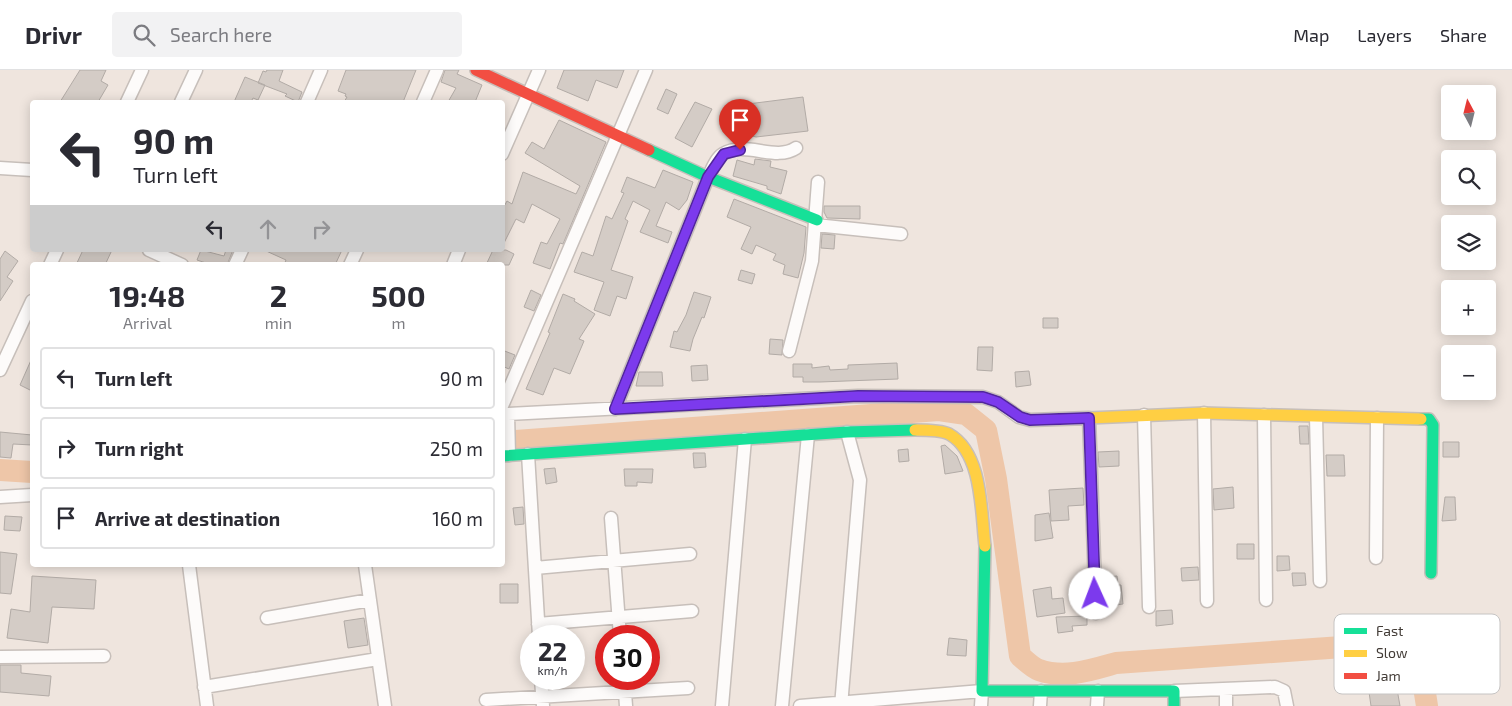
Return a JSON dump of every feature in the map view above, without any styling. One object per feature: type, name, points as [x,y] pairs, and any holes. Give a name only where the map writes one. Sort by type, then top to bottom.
[{"type":"street","points":[[128,100],[142,70]]},
{"type":"street","points":[[182,100],[196,70]]},
{"type":"street","points":[[308,100],[321,70]]},
{"type":"street","points":[[424,100],[437,70]]},
{"type":"street","points":[[476,70],[708,177],[816,222],[901,234]]},
{"type":"street","points":[[505,147],[539,70]]},
{"type":"street","points":[[646,70],[505,414],[507,453],[528,454],[847,432],[921,430],[949,434],[966,450],[977,474],[986,553],[981,706]]},
{"type":"street","points":[[615,409],[708,177],[724,154],[750,149],[780,154],[788,153],[796,148]]},
{"type":"street","points":[[0,168],[30,170]]},
{"type":"street","points":[[789,352],[812,261],[818,182]]},
{"type":"street","points":[[153,252],[175,262]]},
{"type":"street","points":[[0,370],[30,305]]},
{"type":"street","points":[[505,414],[858,396],[983,397],[998,402],[1020,417],[1030,420],[1204,413],[1423,418],[1432,421],[1431,574]]},
{"type":"street","points":[[1204,413],[1207,600]]},
{"type":"street","points":[[1144,415],[1149,607]]},
{"type":"street","points":[[1264,415],[1266,600]]},
{"type":"street","points":[[1316,417],[1320,581]]},
{"type":"street","points":[[1089,418],[1096,612]]},
{"type":"street","points":[[1376,558],[1377,418]]},
{"type":"street","points":[[841,704],[860,480],[847,432]]},
{"type":"street","points":[[782,706],[808,435]]},
{"type":"street","points":[[722,706],[745,439]]},
{"type":"street","points":[[528,454],[538,625]]},
{"type":"street","points":[[0,497],[30,495]]},
{"type":"street","points":[[611,518],[619,625]]},
{"type":"street","points":[[535,568],[690,554]]},
{"type":"street","points":[[189,567],[207,706]]},
{"type":"street","points":[[364,567],[384,706]]},
{"type":"street","points":[[267,618],[370,600]]},
{"type":"street","points":[[567,625],[618,616],[692,611]]},
{"type":"street","points":[[0,657],[104,656]]},
{"type":"street","points":[[204,687],[378,658]]},
{"type":"street","points":[[660,687],[688,688]]},
{"type":"street","points":[[800,706],[982,691],[1174,691],[1275,688],[1284,691],[1287,706]]},
{"type":"street","points":[[1226,689],[1226,706]]},
{"type":"street","points":[[486,700],[543,701],[599,690]]},
{"type":"street","points":[[625,690],[626,706]]},
{"type":"street","points":[[1040,706],[1041,691]]},
{"type":"street","points":[[1097,706],[1098,691]]},
{"type":"street","points":[[1174,691],[1174,706]]},
{"type":"building","points":[[80,70],[106,70],[101,81],[108,85],[99,100],[61,100]]},
{"type":"building","points":[[267,70],[283,70],[279,81],[302,92],[299,100],[294,100],[285,96],[287,94],[258,83],[263,71],[266,72]]},
{"type":"building","points":[[346,70],[416,70],[404,100],[345,100],[346,94],[338,91]]},
{"type":"building","points":[[445,70],[459,70],[457,74],[482,85],[476,100],[449,100],[456,88],[441,82]]},
{"type":"building","points":[[564,70],[624,70],[617,88],[596,80],[588,101],[557,88]]},
{"type":"building","points":[[245,77],[265,85],[258,100],[253,98],[252,100],[235,100]]},
{"type":"building","points":[[666,89],[677,94],[668,114],[657,109]]},
{"type":"building","points":[[803,97],[808,131],[756,137],[735,131],[740,105]]},
{"type":"building","points":[[695,102],[712,109],[692,147],[675,138]]},
{"type":"building","points":[[559,120],[606,142],[563,244],[560,243],[550,269],[533,263],[541,242],[547,244],[560,219],[532,204],[524,223],[516,219],[505,241],[505,205],[507,201],[512,204],[523,172],[576,194],[580,186],[525,153],[532,142],[544,149]]},
{"type":"building","points":[[755,159],[771,161],[770,167],[787,171],[781,194],[767,189],[767,186],[733,176],[737,160],[754,165]]},
{"type":"building","points":[[663,170],[693,182],[687,200],[679,210],[666,202],[656,226],[672,232],[668,243],[640,232],[650,210],[633,201],[625,219],[628,221],[611,270],[633,277],[626,299],[617,296],[610,316],[594,310],[604,282],[574,272],[582,252],[593,256],[606,216],[612,219],[624,193],[621,192],[627,177],[655,188]]},
{"type":"building","points":[[734,199],[806,227],[804,253],[798,278],[783,274],[785,265],[773,260],[776,254],[756,245],[752,254],[741,249],[751,227],[727,217]]},
{"type":"building","points":[[824,206],[860,206],[860,219],[827,218]]},
{"type":"building","points":[[822,234],[835,235],[834,249],[821,248]]},
{"type":"building","points":[[506,250],[514,254],[509,265],[505,265],[505,262],[487,262],[492,252],[505,252]]},
{"type":"building","points":[[5,251],[18,261],[7,277],[13,281],[0,301],[0,259]]},
{"type":"building","points":[[82,252],[111,252],[106,262],[77,262]]},
{"type":"building","points":[[200,252],[224,256],[225,252],[232,252],[228,262],[203,262],[197,260]]},
{"type":"building","points":[[268,252],[341,252],[336,262],[285,262],[286,260]]},
{"type":"building","points":[[741,270],[755,274],[752,284],[738,280]]},
{"type":"building","points":[[531,290],[541,295],[534,311],[524,307]]},
{"type":"building","points":[[694,292],[711,297],[704,318],[702,317],[693,339],[690,351],[670,347],[674,331],[677,332],[686,315]]},
{"type":"building","points":[[563,294],[575,299],[574,301],[595,314],[579,339],[584,341],[570,374],[554,368],[543,395],[526,389],[550,333],[548,332]]},
{"type":"building","points":[[1043,318],[1058,318],[1058,328],[1043,328]]},
{"type":"building","points":[[770,339],[783,340],[782,355],[769,354]]},
{"type":"building","points":[[978,347],[993,347],[992,371],[977,370]]},
{"type":"building","points":[[505,351],[515,355],[509,369],[505,367]]},
{"type":"building","points":[[30,362],[30,390],[20,385]]},
{"type":"building","points":[[897,363],[898,379],[803,382],[803,377],[793,377],[793,364],[812,364],[812,368],[829,366],[830,370],[848,369],[848,365]]},
{"type":"building","points":[[707,365],[708,380],[692,381],[691,366]]},
{"type":"building","points":[[1029,371],[1031,385],[1016,387],[1015,372]]},
{"type":"building","points":[[639,372],[662,372],[663,386],[636,386]]},
{"type":"building","points":[[1299,426],[1308,426],[1309,444],[1300,444]]},
{"type":"building","points":[[0,432],[30,435],[30,445],[13,444],[11,458],[0,457]]},
{"type":"building","points":[[1443,442],[1459,442],[1459,457],[1443,457]]},
{"type":"building","points":[[945,445],[957,456],[963,471],[945,474],[941,446]]},
{"type":"building","points":[[908,449],[909,461],[899,462],[898,450]]},
{"type":"building","points":[[1119,451],[1119,466],[1099,467],[1098,452]]},
{"type":"building","points":[[693,453],[705,453],[706,467],[694,468]]},
{"type":"building","points":[[1326,455],[1344,455],[1345,476],[1327,476]]},
{"type":"building","points":[[555,468],[557,482],[546,484],[544,469]]},
{"type":"building","points":[[624,469],[653,469],[652,483],[637,482],[637,486],[625,486]]},
{"type":"building","points":[[1233,487],[1234,508],[1214,510],[1213,489]]},
{"type":"building","points":[[1083,488],[1084,505],[1068,506],[1069,520],[1051,521],[1049,490]]},
{"type":"building","points":[[1445,497],[1455,497],[1456,520],[1442,521]]},
{"type":"building","points":[[523,507],[524,524],[515,525],[513,508]]},
{"type":"building","points":[[1049,513],[1053,538],[1035,541],[1035,515]]},
{"type":"building","points":[[5,516],[22,517],[20,531],[4,530]]},
{"type":"building","points":[[1237,544],[1254,544],[1254,559],[1237,559]]},
{"type":"building","points":[[0,552],[17,554],[11,594],[0,593]]},
{"type":"building","points":[[1277,556],[1289,556],[1290,570],[1277,571]]},
{"type":"building","points":[[1198,567],[1199,580],[1182,581],[1181,568]]},
{"type":"building","points":[[1292,573],[1305,573],[1306,585],[1293,586]]},
{"type":"building","points":[[32,576],[96,580],[94,609],[52,607],[48,643],[7,638],[11,609],[30,612]]},
{"type":"building","points":[[1117,576],[1118,585],[1121,585],[1123,604],[1109,606],[1106,577]]},
{"type":"building","points":[[500,584],[518,584],[518,603],[500,603]]},
{"type":"building","points":[[1051,587],[1052,599],[1063,598],[1065,613],[1037,617],[1033,590]]},
{"type":"building","points":[[1172,610],[1173,624],[1156,626],[1156,611]]},
{"type":"building","points":[[1087,616],[1087,625],[1072,626],[1073,631],[1058,633],[1056,617]]},
{"type":"building","points":[[364,618],[368,645],[348,648],[344,621]]},
{"type":"building","points":[[949,638],[967,640],[966,656],[947,655]]},
{"type":"building","points":[[0,665],[21,665],[21,673],[51,676],[49,696],[0,692]]},
{"type":"building","points":[[1369,694],[1398,694],[1400,706],[1371,706]]},
{"type":"waterway","points":[[505,442],[939,410],[966,414],[986,430],[996,479],[1020,656],[1034,668],[1049,673],[1068,674],[1088,671],[1116,663],[1334,648]]},
{"type":"waterway","points":[[0,470],[30,472]]},
{"type":"waterway","points":[[1425,694],[1427,706]]},
{"type":"traffic: fast","points":[[649,150],[708,177],[817,220]]},
{"type":"traffic: fast","points":[[1421,419],[1429,419],[1433,425],[1431,573]]},
{"type":"traffic: fast","points":[[505,456],[847,432],[915,430]]},
{"type":"traffic: fast","points":[[985,546],[982,691],[1174,691],[1174,706]]},
{"type":"traffic: slow","points":[[1089,418],[1204,413],[1421,419]]},
{"type":"traffic: slow","points":[[915,430],[937,431],[949,434],[960,443],[968,455],[974,469],[981,501],[985,546]]},
{"type":"traffic: jam","points":[[476,70],[649,150]]},
{"type":"route","points":[[740,150],[724,154],[717,161],[708,177],[615,409],[858,396],[983,397],[998,402],[1008,407],[1020,417],[1030,420],[1089,418],[1095,594]]}]
